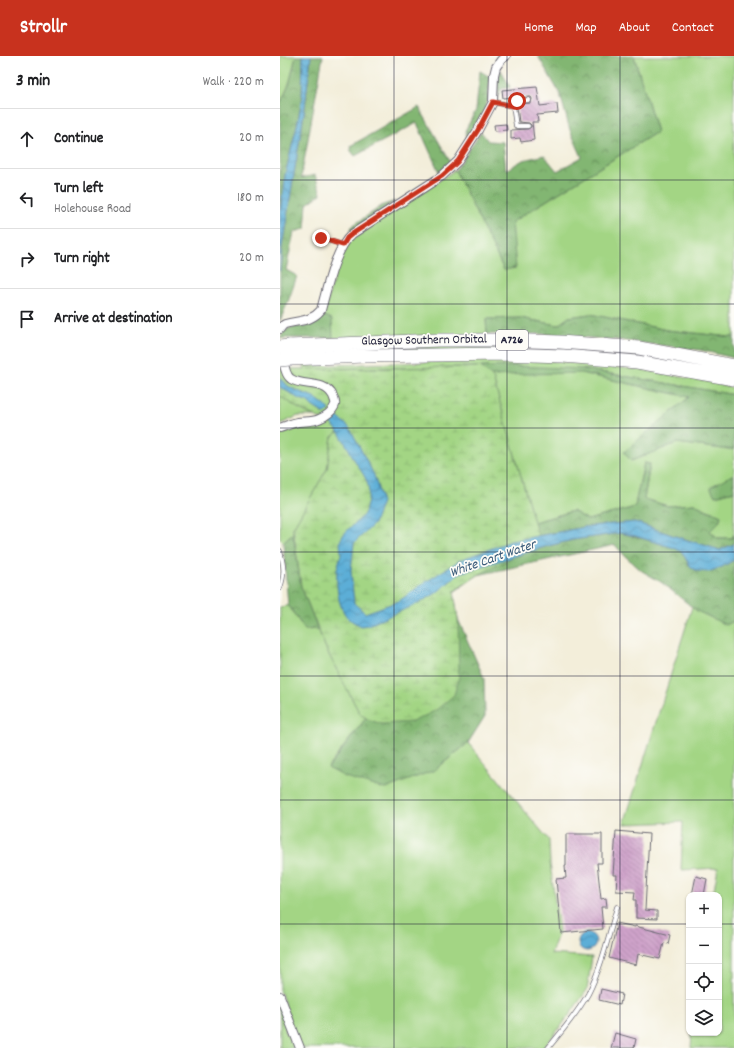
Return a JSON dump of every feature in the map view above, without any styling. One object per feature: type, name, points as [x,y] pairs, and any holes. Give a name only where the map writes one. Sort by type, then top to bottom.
[{"type":"highway","name":"Glasgow Southern Orbital","points":[[283,346],[438,340],[560,342],[639,348],[734,366]]},
{"type":"highway","name":"Glasgow Southern Orbital","points":[[285,360],[366,356],[501,354],[562,356],[637,362],[734,379]]},
{"type":"street","points":[[280,329],[285,324],[312,318],[321,310],[335,263],[347,238],[442,176],[458,161],[478,130],[493,102],[494,75],[496,67],[506,56]]},
{"type":"street","points":[[280,428],[296,422],[319,420],[328,414],[335,405],[335,401],[330,392],[325,388],[319,385],[303,383],[290,379],[287,375],[283,346]]},
{"type":"street","points":[[280,996],[300,1048]]},
{"type":"lane","points":[[528,126],[516,126],[513,106],[517,101],[530,100]]},
{"type":"lane","points":[[493,102],[513,106]]},
{"type":"lane","points":[[321,238],[343,245]]},
{"type":"lane","points":[[280,551],[284,567],[280,588]]},
{"type":"lane","points":[[548,1048],[567,1026],[588,994],[598,971],[617,907]]},
{"type":"green space","points":[[280,56],[296,56],[289,85],[280,104]]},
{"type":"green space","points":[[296,56],[303,56],[302,98],[285,175],[280,214],[280,104],[289,85]]},
{"type":"green space","points":[[311,56],[323,56],[301,178],[315,175],[321,194],[307,204],[305,229],[294,232],[286,270],[297,276],[280,321],[280,271],[282,247],[305,107]]},
{"type":"green space","points":[[538,56],[634,56],[657,132],[512,222],[516,268],[504,270],[455,170],[481,132],[488,141],[503,142],[506,170],[523,160],[544,155],[557,171],[582,157],[570,130],[560,94]]},
{"type":"green space","points":[[634,56],[734,56],[734,336],[730,337],[667,330],[590,314],[569,317],[558,325],[520,318],[486,319],[487,334],[333,338],[323,315],[343,250],[349,241],[455,170],[504,270],[512,222],[657,132]]},
{"type":"green space","points":[[501,70],[510,87],[501,89],[498,96],[498,79]]},
{"type":"green space","points":[[480,71],[490,77],[488,100],[481,120],[467,139],[465,131],[476,110]]},
{"type":"green space","points":[[419,107],[451,163],[439,172],[417,123],[355,156],[351,151],[350,146]]},
{"type":"green space","points":[[395,201],[350,232],[352,226],[383,205]]},
{"type":"green space","points":[[590,314],[667,330],[730,337],[734,336],[734,358],[700,350],[618,340],[545,334],[487,334],[486,319],[520,318],[558,325],[569,317]]},
{"type":"green space","points":[[323,315],[332,319],[333,338],[280,338],[287,329],[309,326],[314,324]]},
{"type":"green space","points":[[493,345],[561,346],[640,354],[734,370],[734,375],[652,359],[292,355],[292,350]]},
{"type":"green space","points":[[459,361],[553,361],[642,370],[734,388],[734,395],[582,369],[581,373],[689,397],[631,461],[677,443],[734,449],[734,474],[711,487],[715,496],[734,491],[734,534],[732,538],[718,538],[709,531],[719,522],[721,516],[694,504],[668,506],[644,499],[650,464],[644,463],[635,507],[588,520],[573,511],[534,522],[493,378],[481,367],[305,369],[304,366]]},
{"type":"green space","points":[[516,366],[582,369],[734,395],[734,449],[677,443],[631,461],[624,452],[689,397],[581,373],[524,374],[482,377],[289,369]]},
{"type":"green space","points":[[481,367],[493,378],[540,543],[478,575],[454,591],[458,619],[459,677],[454,695],[435,711],[412,722],[382,724],[369,720],[360,714],[327,651],[301,586],[293,528],[327,469],[332,437],[341,429],[298,408],[280,396],[280,369]]},
{"type":"green space","points":[[280,396],[298,408],[314,416],[298,416],[280,424]]},
{"type":"green space","points":[[323,420],[333,425],[338,431],[332,437],[327,469],[293,528],[293,533],[283,542],[280,539],[280,432]]},
{"type":"green space","points":[[644,463],[650,464],[644,499],[668,506],[694,504],[721,516],[719,522],[710,531],[718,538],[732,538],[734,534],[734,544],[720,550],[635,522],[590,526],[511,541],[512,531],[534,522],[573,511],[588,520],[635,507]]},
{"type":"green space","points":[[734,474],[734,491],[715,496],[710,487]]},
{"type":"green space","points":[[293,533],[301,586],[318,629],[305,630],[288,605],[283,542]]},
{"type":"green space","points":[[621,533],[680,550],[688,563],[698,571],[704,572],[717,569],[734,560],[734,621],[726,625],[697,611],[661,582],[642,571],[615,545],[478,575],[454,592],[458,619],[484,678],[485,716],[468,743],[435,770],[385,789],[345,777],[328,768],[366,718],[382,724],[435,594],[480,567],[548,546],[573,540]]},
{"type":"green space","points":[[288,605],[305,630],[318,629],[327,651],[360,714],[366,718],[328,767],[435,770],[468,743],[549,840],[550,863],[559,931],[551,954],[592,957],[587,990],[562,1025],[543,1048],[299,1048],[280,990],[280,608]]},
{"type":"green space","points":[[692,607],[726,624],[734,621],[734,1048],[691,1048],[692,1036],[722,1036],[722,892],[714,892],[718,868],[681,870],[683,822],[624,824]]},
{"type":"green space","points":[[280,1001],[290,1026],[285,1030],[291,1042],[295,1043],[297,1048],[280,1048]]},
{"type":"water","points":[[303,56],[311,56],[305,107],[282,247],[280,271],[280,214],[285,175],[302,98]]},
{"type":"water","points":[[280,378],[285,384],[295,390],[314,397],[329,410],[324,414],[307,401],[299,399],[280,387]]},
{"type":"water","name":"White Cart Water","points":[[333,413],[350,428],[374,475],[382,502],[374,524],[354,543],[351,571],[354,603],[365,613],[399,601],[460,560],[511,541],[590,526],[635,522],[720,550],[734,544],[734,560],[722,567],[708,572],[698,571],[692,568],[682,552],[674,548],[635,536],[621,533],[573,540],[548,546],[460,573],[435,594],[417,604],[369,625],[361,626],[348,618],[344,613],[339,601],[337,569],[341,554],[341,539],[346,531],[365,512],[368,501],[368,489],[367,482],[344,440],[326,418]]},
{"type":"water","points":[[587,933],[593,936],[596,942],[593,948],[587,951],[581,948],[578,942],[581,936]]},
{"type":"building","points":[[537,87],[540,106],[557,104],[558,113],[537,115],[538,122],[532,122],[534,140],[521,142],[520,138],[511,139],[511,130],[528,129],[531,127],[529,123],[519,122],[517,107],[519,104],[531,103],[532,99],[531,97],[503,98],[502,90]]},
{"type":"building","points":[[506,124],[507,130],[495,131],[494,125]]},
{"type":"building","points":[[616,831],[649,834],[645,910],[657,911],[657,919],[636,918],[636,900],[634,900],[635,892],[616,891],[617,875],[613,875]]},
{"type":"building","points":[[566,834],[602,834],[602,863],[597,863],[601,899],[606,898],[607,907],[601,907],[603,929],[561,933],[556,879],[566,878]]},
{"type":"building","points":[[696,876],[707,879],[705,892],[693,892]]},
{"type":"building","points":[[617,923],[670,935],[668,944],[664,943],[660,959],[638,954],[636,965],[609,958]]},
{"type":"building","points":[[601,989],[622,994],[620,1005],[599,1000]]},
{"type":"building","points":[[615,1033],[636,1039],[634,1048],[611,1048]]},
{"type":"route","points":[[321,238],[343,245],[347,238],[352,234],[442,176],[458,161],[478,130],[493,102],[513,106],[517,101]]}]
